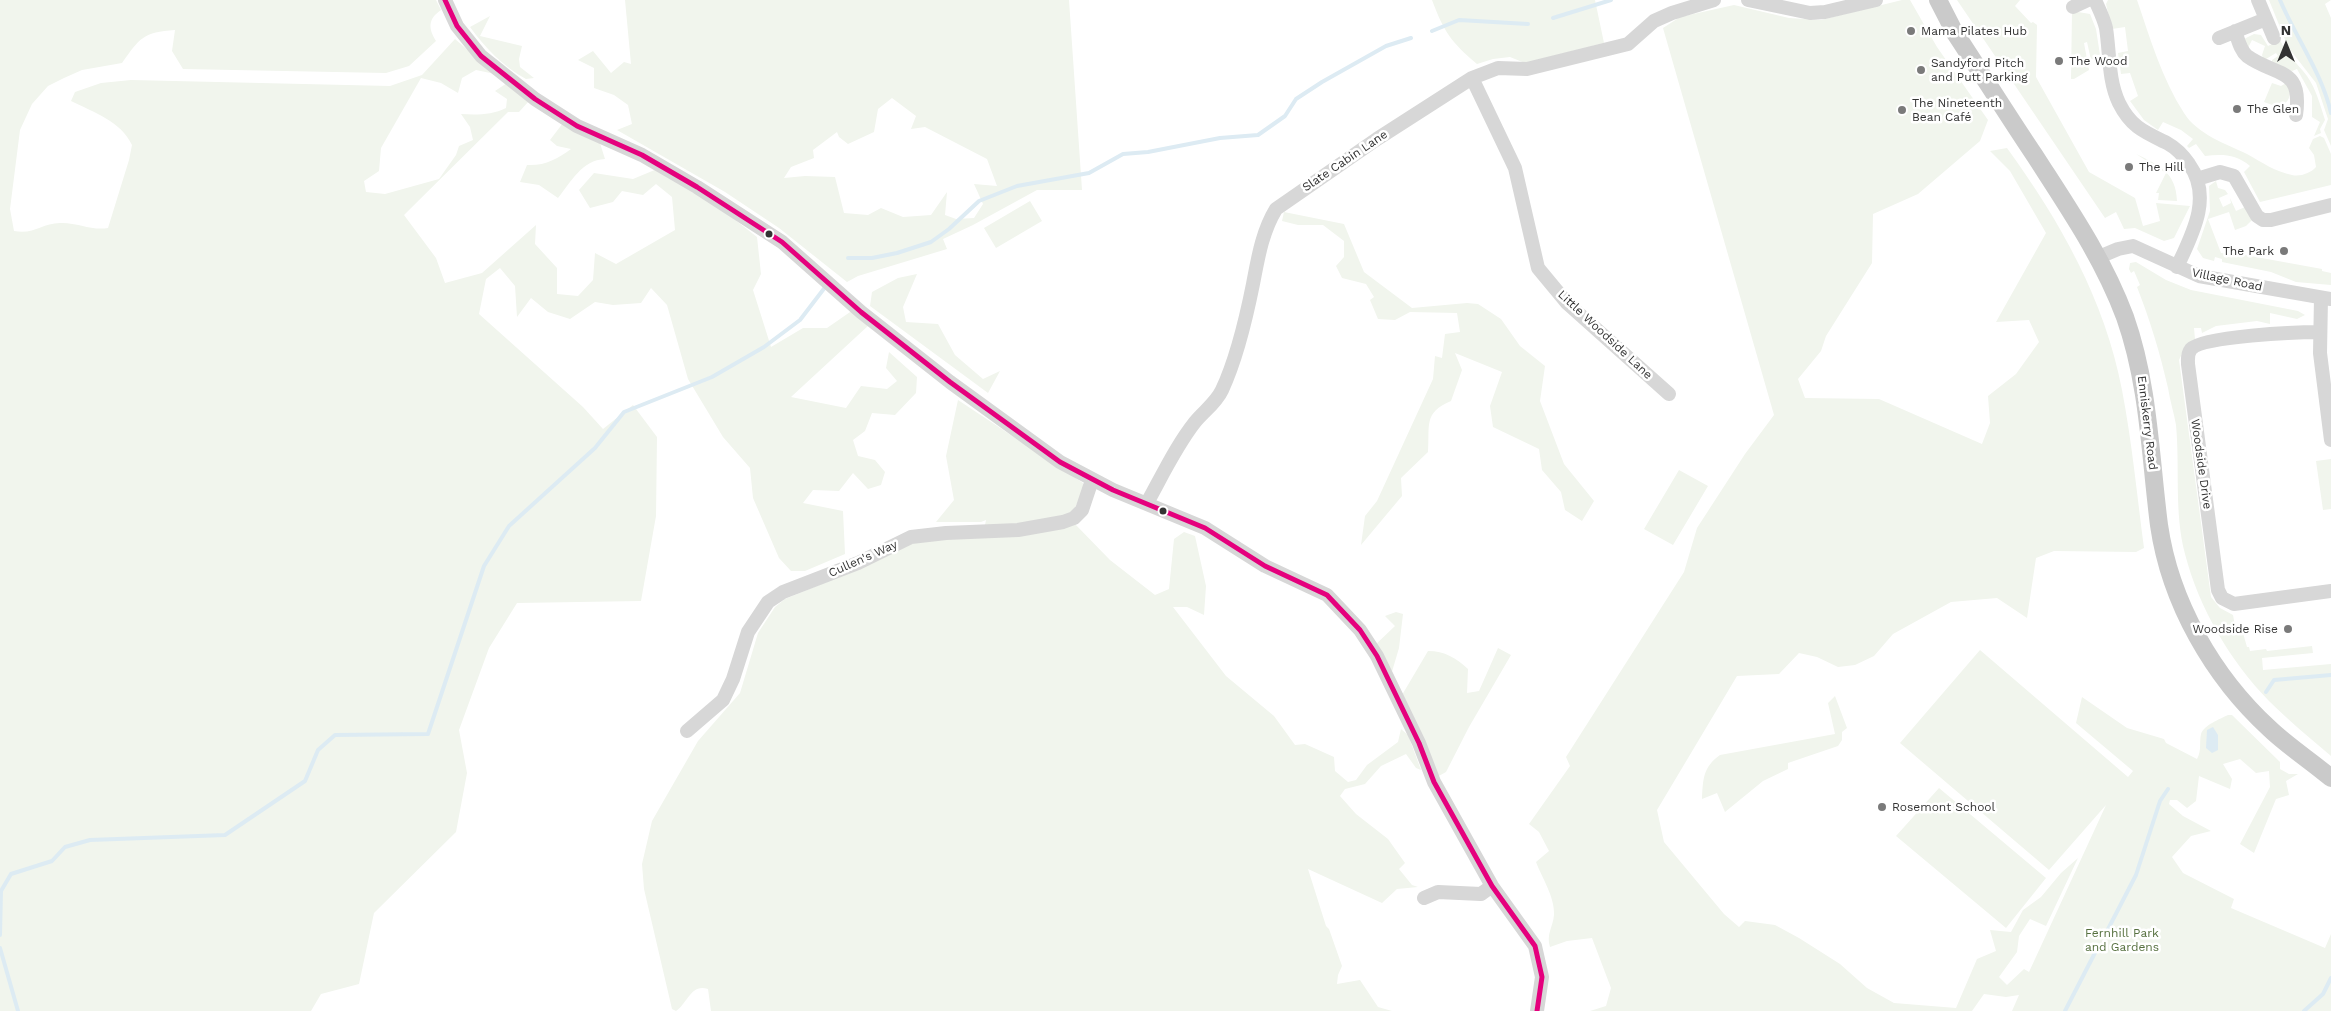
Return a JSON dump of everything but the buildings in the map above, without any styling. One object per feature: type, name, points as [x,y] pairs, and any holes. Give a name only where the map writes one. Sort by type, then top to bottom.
[{"type":"main road","name":"Enniskerry Road","points":[[1938,0],[1956,33],[2099,256],[2126,319],[2138,362],[2149,422],[2160,528],[2168,560],[2187,614],[2210,658],[2242,700],[2272,730],[2331,778]]},
{"type":"street","points":[[445,0],[458,26],[481,56],[534,98],[577,126],[642,154],[697,186],[782,242],[861,312],[950,382],[1060,462],[1092,480],[1205,528],[1259,562],[1327,595],[1360,630],[1388,678],[1434,782],[1492,886],[1535,946],[1542,977],[1537,1011]]},
{"type":"street","name":"Slate Cabin Lane","points":[[1147,504],[1185,436],[1221,391],[1231,366],[1250,300],[1268,222],[1276,209],[1361,150],[1472,78],[1498,68],[1527,69],[1628,44],[1654,21],[1672,13],[1714,0]]},
{"type":"street","points":[[1748,0],[1810,13],[1825,12],[1876,0]]},
{"type":"street","points":[[2073,7],[2088,0]]},
{"type":"street","points":[[2095,0],[2106,30],[2114,88],[2125,112],[2146,134],[2178,151],[2193,169],[2197,179],[2200,199],[2197,221],[2177,267]]},
{"type":"street","points":[[2258,0],[2274,38]]},
{"type":"street","points":[[2219,38],[2266,19]]},
{"type":"street","points":[[2235,31],[2247,55],[2288,76],[2294,85],[2298,102],[2296,115]]},
{"type":"street","name":"Little Woodside Lane","points":[[1472,78],[1515,168],[1538,268],[1567,303],[1670,394]]},
{"type":"street","points":[[2197,179],[2220,172],[2234,176],[2257,216],[2263,220],[2271,220],[2331,206]]},
{"type":"street","name":"Village Road","points":[[2099,256],[2133,246],[2199,276],[2326,299]]},
{"type":"street","points":[[2326,299],[2319,332],[2331,440]]},
{"type":"street","name":"Woodside Drive","points":[[2319,332],[2288,331],[2204,342],[2191,349],[2188,356],[2188,364],[2218,590],[2222,598],[2234,604],[2331,591]]},
{"type":"street","name":"Cullen's Way","points":[[686,731],[723,700],[733,680],[748,632],[768,602],[783,592],[858,563],[911,537],[946,533],[1018,530],[1069,520],[1082,510],[1092,480]]},
{"type":"street","points":[[1424,898],[1438,892],[1481,894],[1492,886]]},
{"type":"green space","points":[[0,0],[436,0],[441,10],[434,17],[431,24],[436,41],[409,66],[386,73],[183,69],[172,51],[175,30],[156,32],[143,38],[122,63],[82,70],[48,86],[32,104],[20,130],[10,209],[14,231],[33,230],[60,223],[102,229],[108,228],[132,145],[114,123],[71,101],[75,92],[101,83],[131,80],[390,86],[422,75],[455,39],[495,74],[476,70],[462,78],[458,93],[441,83],[421,78],[381,148],[379,171],[364,181],[366,192],[385,194],[439,179],[456,155],[459,146],[473,140],[470,127],[461,114],[484,114],[506,108],[507,99],[495,91],[507,83],[529,101],[519,112],[508,112],[404,215],[436,258],[445,283],[482,273],[536,225],[535,244],[557,268],[557,294],[578,296],[593,280],[595,253],[616,264],[675,230],[672,197],[656,184],[643,195],[622,191],[613,202],[590,208],[579,190],[594,173],[633,179],[657,169],[688,183],[757,237],[761,274],[753,290],[771,347],[803,328],[827,328],[853,310],[869,325],[791,397],[846,408],[861,386],[887,389],[897,381],[886,368],[889,352],[917,377],[916,393],[895,415],[872,413],[865,431],[853,440],[858,456],[875,460],[885,472],[881,485],[868,489],[853,473],[839,491],[813,490],[803,503],[843,511],[845,554],[805,571],[791,571],[779,558],[753,498],[750,468],[723,437],[688,379],[667,305],[651,288],[641,303],[613,305],[595,302],[570,319],[548,312],[531,298],[517,317],[515,286],[500,268],[486,279],[479,314],[583,407],[603,429],[633,405],[657,437],[656,516],[641,601],[517,603],[489,648],[459,730],[467,773],[456,832],[374,913],[359,984],[321,994],[311,1011],[0,1011]]},
{"type":"green space","points":[[625,0],[1069,0],[1082,190],[1037,190],[943,239],[947,249],[858,276],[847,282],[779,228],[725,192],[617,130],[632,124],[628,105],[614,95],[594,88],[594,68],[578,60],[593,51],[611,73],[624,62],[631,64]],"holes":[[[892,98],[916,116],[911,129],[925,127],[987,159],[997,186],[974,184],[983,204],[974,218],[956,219],[945,215],[947,192],[931,215],[903,217],[881,208],[868,215],[844,213],[835,177],[805,176],[784,178],[791,167],[814,158],[813,150],[837,132],[839,137],[848,144],[874,132],[878,109]]]},
{"type":"green space","points":[[1432,0],[1595,0],[1604,43],[1525,63],[1510,57],[1493,59],[1477,64],[1449,36]]},
{"type":"green space","name":"Fernhill Park and Gardens","points":[[1902,0],[1910,0],[1937,47],[1988,120],[1980,141],[1918,194],[1873,214],[1872,263],[1826,336],[1821,351],[1798,379],[1805,398],[1879,399],[1982,444],[1990,423],[1988,396],[2016,374],[2039,342],[2029,320],[1996,322],[2046,233],[2010,171],[1990,151],[2007,148],[2062,233],[2092,293],[2104,324],[2114,357],[2126,410],[2144,548],[2136,552],[2054,551],[2036,558],[2027,618],[1997,598],[1951,602],[1893,634],[1874,656],[1855,665],[1838,667],[1817,657],[1799,653],[1779,674],[1737,676],[1657,810],[1664,842],[1724,914],[1739,927],[1745,921],[1775,925],[1840,964],[1867,988],[1894,1003],[1956,1008],[1977,959],[1996,951],[1990,930],[2011,932],[2023,910],[2041,897],[2061,873],[2078,858],[2046,926],[2030,919],[2019,936],[2017,952],[1999,977],[2007,985],[2024,969],[2029,972],[2106,805],[2049,870],[1900,743],[1980,650],[2128,777],[2133,771],[2076,723],[2082,697],[2127,728],[2164,739],[2166,743],[2197,759],[2200,737],[2203,731],[2217,720],[2232,715],[2280,762],[2280,769],[2289,774],[2298,774],[2286,781],[2289,795],[2276,799],[2254,853],[2240,844],[2270,787],[2269,771],[2256,773],[2240,759],[2223,764],[2232,779],[2230,789],[2199,776],[2196,801],[2187,808],[2177,800],[2170,800],[2169,804],[2183,816],[2211,831],[2191,836],[2172,857],[2183,873],[2234,899],[2231,908],[2325,948],[2331,934],[2331,1011],[2012,1011],[2019,995],[2006,997],[1984,994],[1972,1011],[1590,1011],[1606,1006],[1611,988],[1592,938],[1567,941],[1550,947],[1549,938],[1554,908],[1536,862],[1549,851],[1539,832],[1529,824],[1570,766],[1566,757],[1684,572],[1697,528],[1745,454],[1774,415],[1663,28],[1680,17],[1734,5],[1789,18],[1821,20]]},
{"type":"green space","points":[[1957,0],[2020,0],[2015,6],[2031,23],[2033,22],[2037,25],[2036,77],[2089,172],[2135,198],[2143,226],[2160,221],[2156,203],[2190,206],[2174,238],[2164,241],[2135,228],[2124,229],[2116,212],[2105,218]]},
{"type":"green space","points":[[2108,0],[2137,0],[2169,86],[2184,113],[2196,127],[2212,138],[2280,172],[2295,175],[2305,174],[2316,167],[2314,155],[2309,148],[2313,139],[2320,136],[2324,138],[2331,154],[2331,185],[2260,202],[2244,172],[2250,166],[2245,162],[2229,156],[2205,156],[2196,144],[2189,148],[2187,146],[2193,139],[2181,130],[2163,122],[2158,130],[2144,120],[2130,101],[2138,96],[2130,73],[2121,74],[2118,53],[2128,51],[2125,27],[2112,29],[2106,4]]},
{"type":"green space","points":[[2269,0],[2331,0],[2325,4],[2331,18],[2331,146],[2324,130],[2328,119],[2316,83],[2288,47]]},
{"type":"green space","points":[[2072,11],[2090,14],[2096,29],[2100,55],[2091,60],[2087,42],[2084,43],[2089,70],[2074,79],[2071,79]]},
{"type":"green space","points":[[490,16],[480,36],[522,46],[519,59],[520,67],[534,78],[526,79],[503,63],[489,50],[470,27]]},
{"type":"green space","points":[[2254,34],[2261,35],[2268,46],[2280,40],[2307,76],[2315,91],[2325,120],[2320,129],[2321,133],[2314,136],[2320,122],[2312,117],[2312,96],[2297,69],[2292,71],[2272,63],[2272,60],[2278,56],[2276,53],[2266,59],[2263,58],[2265,46],[2252,40],[2248,48],[2244,39]]},
{"type":"green space","points":[[2288,82],[2290,95],[2285,103],[2282,105],[2276,103],[2275,106],[2264,102],[2272,83],[2281,86]]},
{"type":"green space","points":[[563,123],[599,140],[605,159],[597,160],[583,168],[558,198],[539,185],[520,182],[527,165],[550,161],[571,149],[557,146],[550,140]]},
{"type":"green space","points":[[2136,154],[2159,166],[2170,176],[2176,191],[2177,201],[2158,200],[2159,193],[2156,193],[2166,173]]},
{"type":"green space","points":[[2216,181],[2218,188],[2225,190],[2228,194],[2219,198],[2223,207],[2231,203],[2230,198],[2236,211],[2245,207],[2252,220],[2246,226],[2235,230],[2229,212],[2208,219],[2221,253],[2245,255],[2322,269],[2322,271],[2331,273],[2331,285],[2296,282],[2271,272],[2222,262],[2222,259],[2215,257],[2214,261],[2203,258],[2197,249],[2210,211],[2209,186]]},
{"type":"green space","points":[[1030,201],[1042,221],[996,248],[984,228]]},
{"type":"green space","points":[[1284,212],[1344,224],[1364,272],[1412,308],[1467,303],[1478,304],[1501,319],[1520,346],[1545,366],[1540,401],[1564,464],[1594,501],[1582,521],[1565,510],[1561,492],[1542,470],[1539,449],[1493,427],[1490,406],[1502,372],[1455,353],[1462,370],[1451,401],[1436,410],[1432,415],[1429,427],[1428,452],[1401,478],[1402,496],[1361,545],[1365,516],[1377,501],[1433,379],[1435,356],[1442,358],[1445,334],[1460,332],[1457,313],[1410,312],[1395,320],[1378,319],[1370,300],[1374,297],[1366,284],[1342,278],[1336,266],[1344,257],[1344,241],[1323,225],[1298,225],[1282,221]]},
{"type":"green space","points":[[2136,262],[2166,280],[2191,290],[2298,311],[2305,315],[2297,319],[2270,313],[2270,324],[2257,321],[2216,326],[2202,333],[2201,328],[2194,328],[2195,339],[2186,345],[2179,360],[2211,597],[2220,608],[2233,615],[2235,626],[2241,626],[2250,651],[2312,646],[2313,653],[2262,658],[2263,670],[2331,664],[2331,756],[2269,701],[2241,669],[2207,614],[2191,574],[2185,554],[2178,506],[2176,425],[2158,349],[2137,287],[2140,285],[2134,271],[2131,273],[2129,269],[2130,263]]},
{"type":"green space","points":[[917,274],[903,307],[906,322],[938,324],[955,355],[983,379],[1000,371],[988,393],[870,306],[872,292],[898,278]]},
{"type":"green space","points":[[958,400],[1083,483],[1083,492],[1071,515],[1022,527],[985,525],[986,520],[981,522],[936,522],[954,500],[946,456]]},
{"type":"green space","points":[[2331,459],[2331,509],[2323,510],[2316,461]]},
{"type":"green space","points":[[1679,470],[1708,486],[1673,545],[1644,529]]},
{"type":"green space","points":[[1074,523],[1110,560],[1155,595],[1169,589],[1174,539],[1184,532],[1195,536],[1206,586],[1204,615],[1187,607],[1173,607],[1226,676],[1274,716],[1295,745],[1305,744],[1334,757],[1335,771],[1348,782],[1356,780],[1367,765],[1398,742],[1401,729],[1408,735],[1421,770],[1416,768],[1406,754],[1381,766],[1365,784],[1345,789],[1340,796],[1356,814],[1388,839],[1405,863],[1399,869],[1412,885],[1418,887],[1397,889],[1382,903],[1308,869],[1326,926],[1329,929],[1342,966],[1337,984],[1360,980],[1378,1007],[1392,1011],[711,1011],[708,989],[702,988],[693,991],[676,1011],[672,1009],[644,889],[642,864],[652,821],[698,741],[740,693],[758,633],[775,607],[785,599],[846,574],[907,544]]},
{"type":"green space","points":[[1396,612],[1403,614],[1399,648],[1391,675],[1374,646],[1395,626],[1385,616]]},
{"type":"green space","points":[[1498,648],[1511,655],[1469,727],[1446,772],[1437,777],[1402,695],[1428,651],[1450,656],[1468,669],[1467,693],[1479,691]]},
{"type":"green space","points":[[1835,696],[1847,728],[1842,732],[1842,740],[1838,746],[1788,763],[1788,769],[1763,781],[1725,812],[1717,793],[1702,799],[1707,769],[1720,755],[1835,734],[1828,703]]},
{"type":"green space","points":[[1939,788],[2046,878],[2006,928],[1896,836]]},
{"type":"shaded area","points":[[2213,727],[2218,735],[2218,750],[2212,753],[2206,748],[2207,730]]},
{"type":"waterway","points":[[1553,18],[1611,0]]},
{"type":"waterway","points":[[2280,0],[2315,70],[2331,113]]},
{"type":"waterway","points":[[1432,31],[1459,20],[1528,24]]},
{"type":"waterway","points":[[848,258],[872,258],[897,253],[931,242],[949,229],[979,201],[1017,186],[1089,173],[1123,154],[1148,152],[1220,138],[1258,135],[1285,116],[1296,99],[1322,82],[1386,46],[1411,38]]},
{"type":"waterway","points":[[0,935],[1,891],[11,874],[52,861],[65,847],[90,840],[225,835],[305,781],[318,750],[335,735],[428,734],[484,566],[509,526],[595,448],[624,412],[712,377],[764,347],[800,320],[826,286]]},
{"type":"waterway","points":[[2266,692],[2274,680],[2331,675]]},
{"type":"waterway","points":[[2106,933],[2136,875],[2160,801],[2168,789]]},
{"type":"waterway","points":[[2065,1011],[2098,947]]},
{"type":"waterway","points":[[0,948],[18,1011]]},
{"type":"waterway","points":[[2304,1011],[2323,994],[2331,978]]},
{"type":"transit line","points":[[445,0],[457,26],[481,56],[535,99],[577,126],[642,155],[697,187],[782,242],[861,312],[950,382],[1060,462],[1113,490],[1205,528],[1265,566],[1327,595],[1360,630],[1377,656],[1419,743],[1434,782],[1492,886],[1535,946],[1542,977],[1537,1011]]},
{"type":"place","name":"Mama Pilates Hub","points":[[1911,31]]},
{"type":"place","name":"The Wood","points":[[2059,61]]},
{"type":"place","name":"Sandyford Pitch and Putt Parking","points":[[1921,70]]},
{"type":"place","name":"The Glen","points":[[2237,109]]},
{"type":"place","name":"The Nineteenth Bean Café","points":[[1902,110]]},
{"type":"place","name":"The Hill","points":[[2129,167]]},
{"type":"place","name":"The Park","points":[[2284,251]]},
{"type":"place","name":"Woodside Rise","points":[[2288,629]]},
{"type":"place","name":"Rosemont School","points":[[1882,807]]}]
